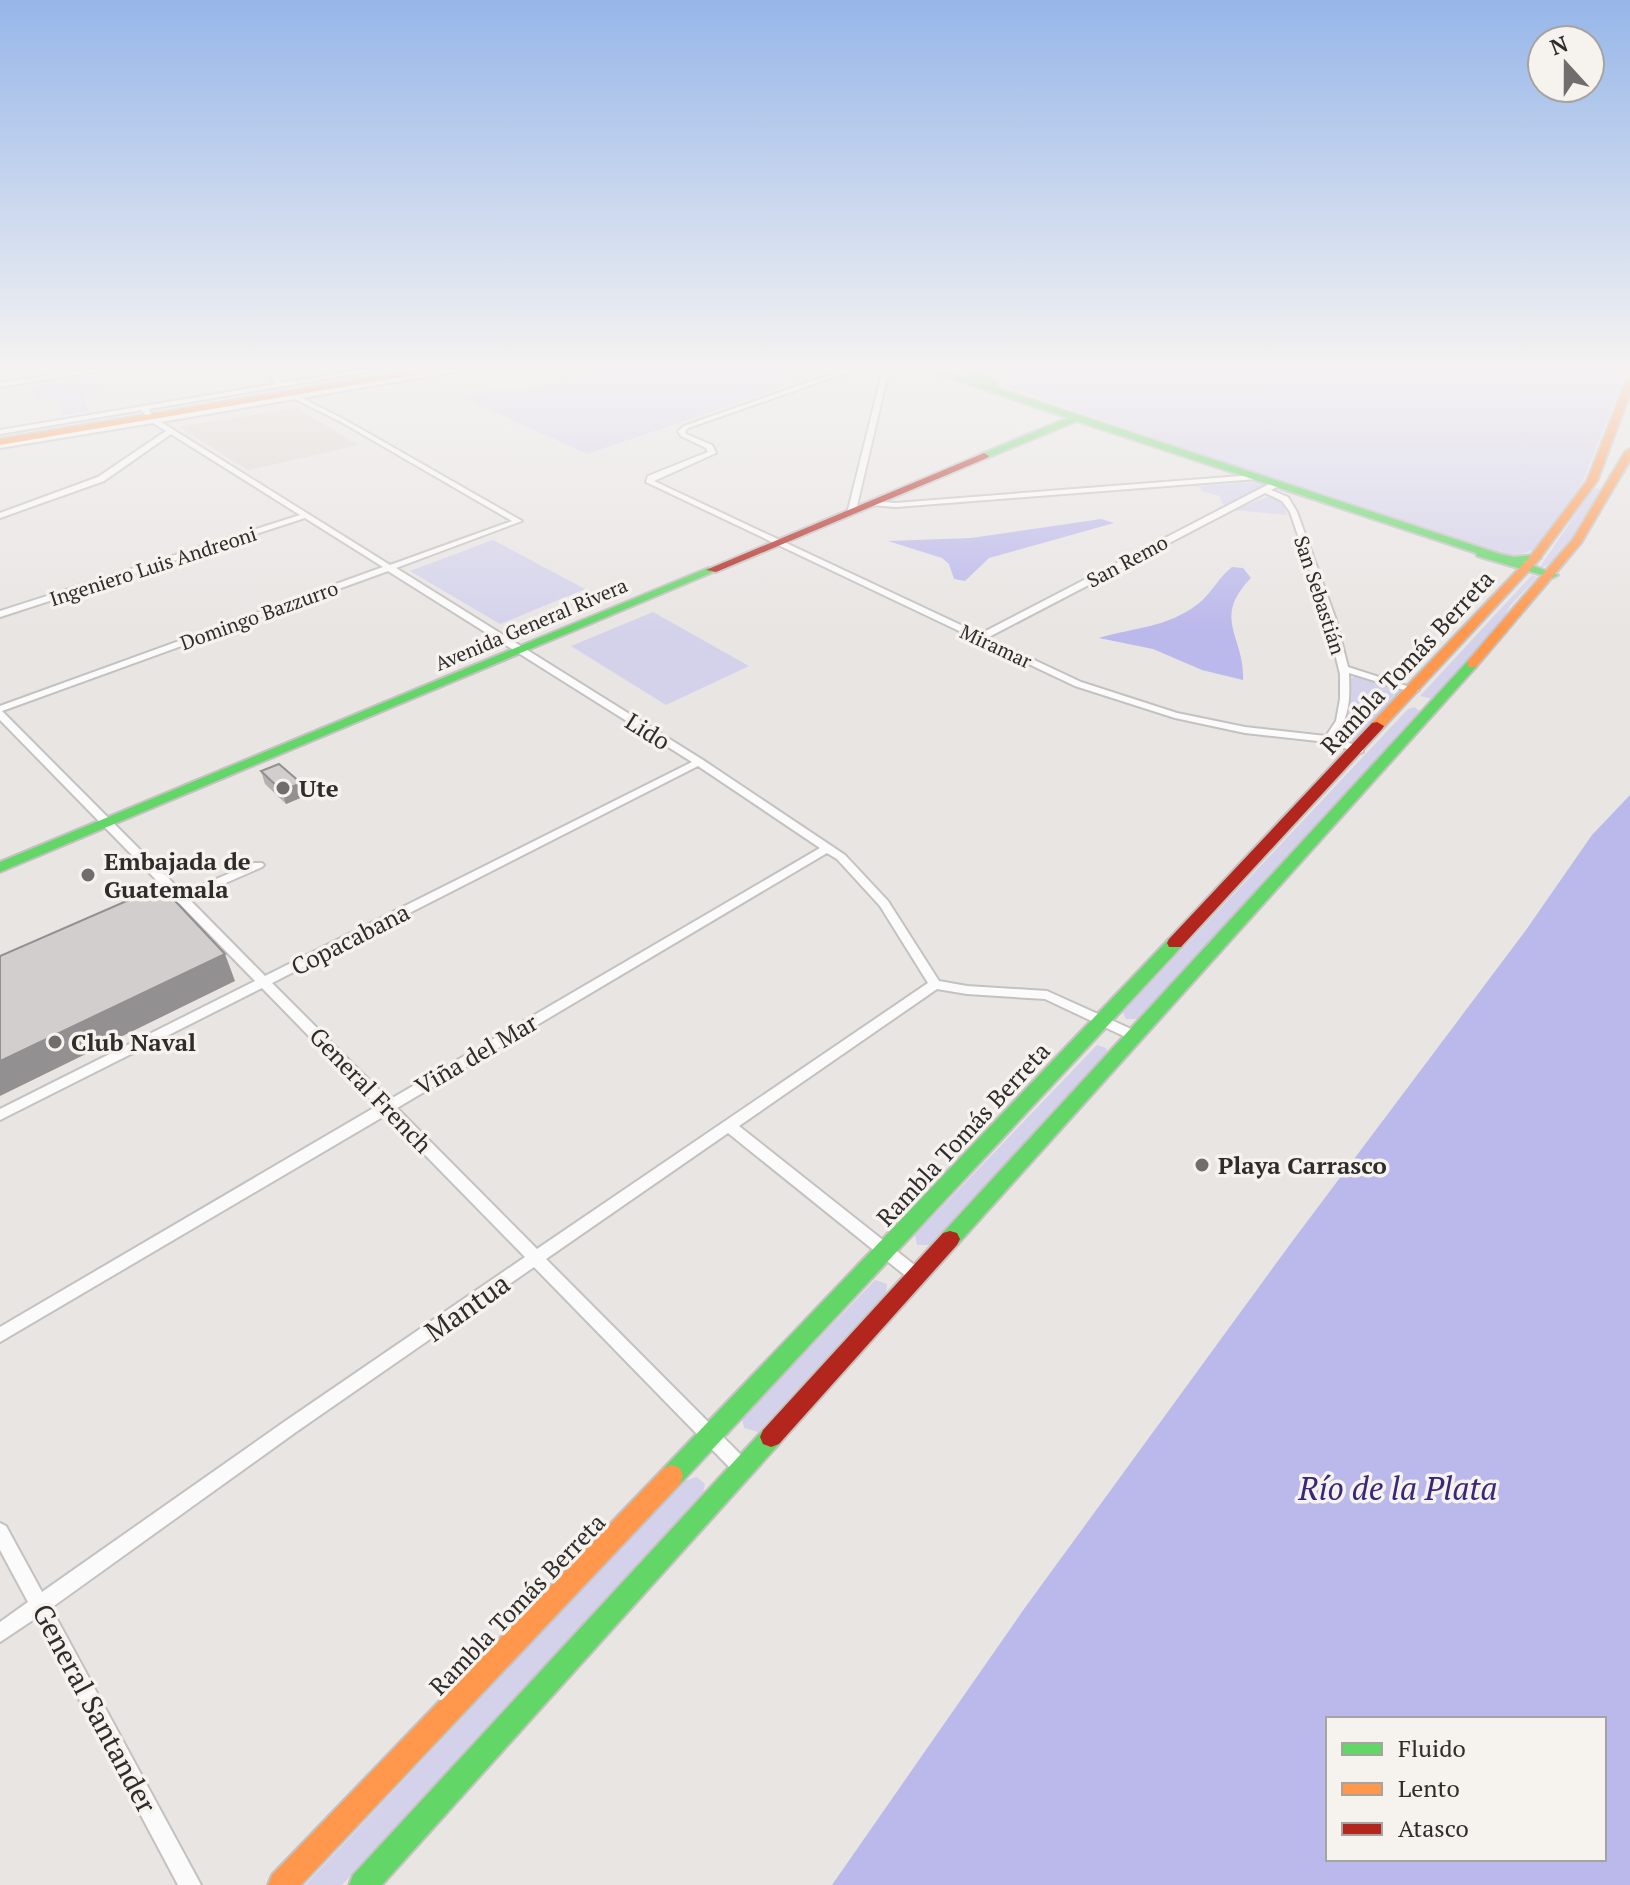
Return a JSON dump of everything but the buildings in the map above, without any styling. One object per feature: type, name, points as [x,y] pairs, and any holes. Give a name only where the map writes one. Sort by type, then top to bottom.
[{"type":"main road","name":"Avenida General Rivera","points":[[0,867],[981,457]]},
{"type":"main road","points":[[1190,457],[1481,554],[1532,562],[1552,575]]},
{"type":"main road","name":"Rambla Tomás Berreta","points":[[282,1885],[1359,750],[1532,562],[1592,481],[1602,457]]},
{"type":"main road","name":"Rambla Tomás Berreta","points":[[363,1885],[1435,708],[1552,575],[1614,486],[1628,457]]},
{"type":"main road","points":[[1592,481],[1614,486]]},
{"type":"main road","points":[[1481,554],[1508,569],[1513,583]]},
{"type":"main road","points":[[1512,621],[1515,606],[1539,577],[1532,562]]},
{"type":"main road","points":[[1410,694],[1435,708]]},
{"type":"street","points":[[0,516],[101,479],[133,457]]},
{"type":"street","name":"Lido","points":[[212,457],[699,762],[828,848],[862,877],[884,904],[935,984]]},
{"type":"street","name":"Domingo Bazzurro","points":[[0,712],[518,521],[403,457]]},
{"type":"street","name":"Miramar","points":[[702,457],[651,478],[652,484],[1078,684],[1156,710],[1245,730],[1329,739],[1359,750]]},
{"type":"street","points":[[852,510],[865,457]]},
{"type":"street","points":[[870,503],[896,505],[1265,484]]},
{"type":"street","name":"San Remo","points":[[979,638],[1265,484]]},
{"type":"street","name":"San Sebastián","points":[[1265,484],[1289,504],[1333,624],[1344,669],[1341,718],[1329,739]]},
{"type":"street","name":"Ingeniero Luis Andreoni","points":[[0,614],[305,516]]},
{"type":"street","name":"San Sebastián","points":[[1344,669],[1410,694]]},
{"type":"street","name":"General French","points":[[0,712],[741,1467]]},
{"type":"street","name":"Copacabana","points":[[0,1115],[699,762]]},
{"type":"street","name":"Viña del Mar","points":[[0,1335],[828,848]]},
{"type":"street","points":[[161,908],[258,865]]},
{"type":"street","points":[[935,984],[967,990],[1036,993],[1059,999],[1135,1036]]},
{"type":"street","name":"Mantua","points":[[0,1633],[290,1427],[935,984]]},
{"type":"street","points":[[728,1125],[917,1276]]},
{"type":"street","name":"General Santander","points":[[0,1532],[190,1885]]},
{"type":"shaded area","points":[[227,457],[306,457],[248,470]]},
{"type":"shaded area","points":[[1211,457],[1593,457],[1583,481],[1536,549],[1515,556],[1483,550]]},
{"type":"shaded area","points":[[1256,482],[1266,485],[1228,506],[1222,503],[1220,496],[1203,492],[1199,486]]},
{"type":"shaded area","points":[[1593,488],[1604,489],[1585,523],[1558,557],[1540,567]]},
{"type":"shaded area","points":[[1270,496],[1282,500],[1287,515],[1234,510]]},
{"type":"shaded area","points":[[493,540],[585,589],[500,624],[410,571]]},
{"type":"shaded area","points":[[1532,575],[1537,577],[1510,606],[1501,624],[1433,699],[1420,696]]},
{"type":"shaded area","points":[[653,612],[749,666],[666,705],[571,646]]},
{"type":"shaded area","points":[[1356,676],[1401,691],[1354,740],[1347,741],[1341,738],[1349,712],[1350,679]]},
{"type":"shaded area","points":[[1414,707],[1421,712],[1139,1019],[1126,1019],[1123,1012],[1408,709]]},
{"type":"shaded area","points":[[1097,1045],[1106,1048],[1108,1054],[932,1245],[917,1245],[915,1235]]},
{"type":"shaded area","points":[[875,1280],[887,1284],[886,1293],[758,1432],[744,1428],[742,1418]]},
{"type":"shaded area","points":[[697,1477],[705,1484],[703,1493],[342,1885],[305,1885],[684,1481]]},
{"type":"water","points":[[1101,519],[1114,523],[989,558],[965,581],[954,579],[949,564],[942,558],[888,541],[971,538]]},
{"type":"water","points":[[1232,567],[1243,568],[1251,578],[1239,592],[1231,617],[1243,680],[1202,670],[1153,649],[1099,638],[1162,622],[1186,612],[1203,600]]},
{"type":"water","name":"Río de la Plata","points":[[1630,795],[1630,1885],[832,1885],[1024,1609],[1291,1243],[1526,930],[1592,835]]},
{"type":"traffic: fast","points":[[1195,457],[1552,575]]},
{"type":"traffic: fast","points":[[1481,554],[1514,560],[1537,556]]},
{"type":"traffic: fast","points":[[0,867],[712,570]]},
{"type":"traffic: fast","points":[[950,1239],[1472,664]]},
{"type":"traffic: fast","points":[[672,1476],[1175,943]]},
{"type":"traffic: fast","points":[[363,1885],[771,1437]]},
{"type":"traffic: slow","points":[[1377,726],[1533,560],[1592,481],[1601,457]]},
{"type":"traffic: slow","points":[[1472,664],[1577,541],[1627,457]]},
{"type":"traffic: slow","points":[[282,1885],[672,1476]]},
{"type":"traffic: jam","points":[[712,570],[982,457]]},
{"type":"traffic: jam","points":[[1175,943],[1377,726]]},
{"type":"traffic: jam","points":[[771,1437],[950,1239]]},
{"type":"place","name":"Ute","points":[[283,788]]},
{"type":"place","name":"Embajada de Guatemala","points":[[88,875]]},
{"type":"place","name":"Club Naval","points":[[55,1042]]},
{"type":"place","name":"Playa Carrasco","points":[[1202,1165]]}]
